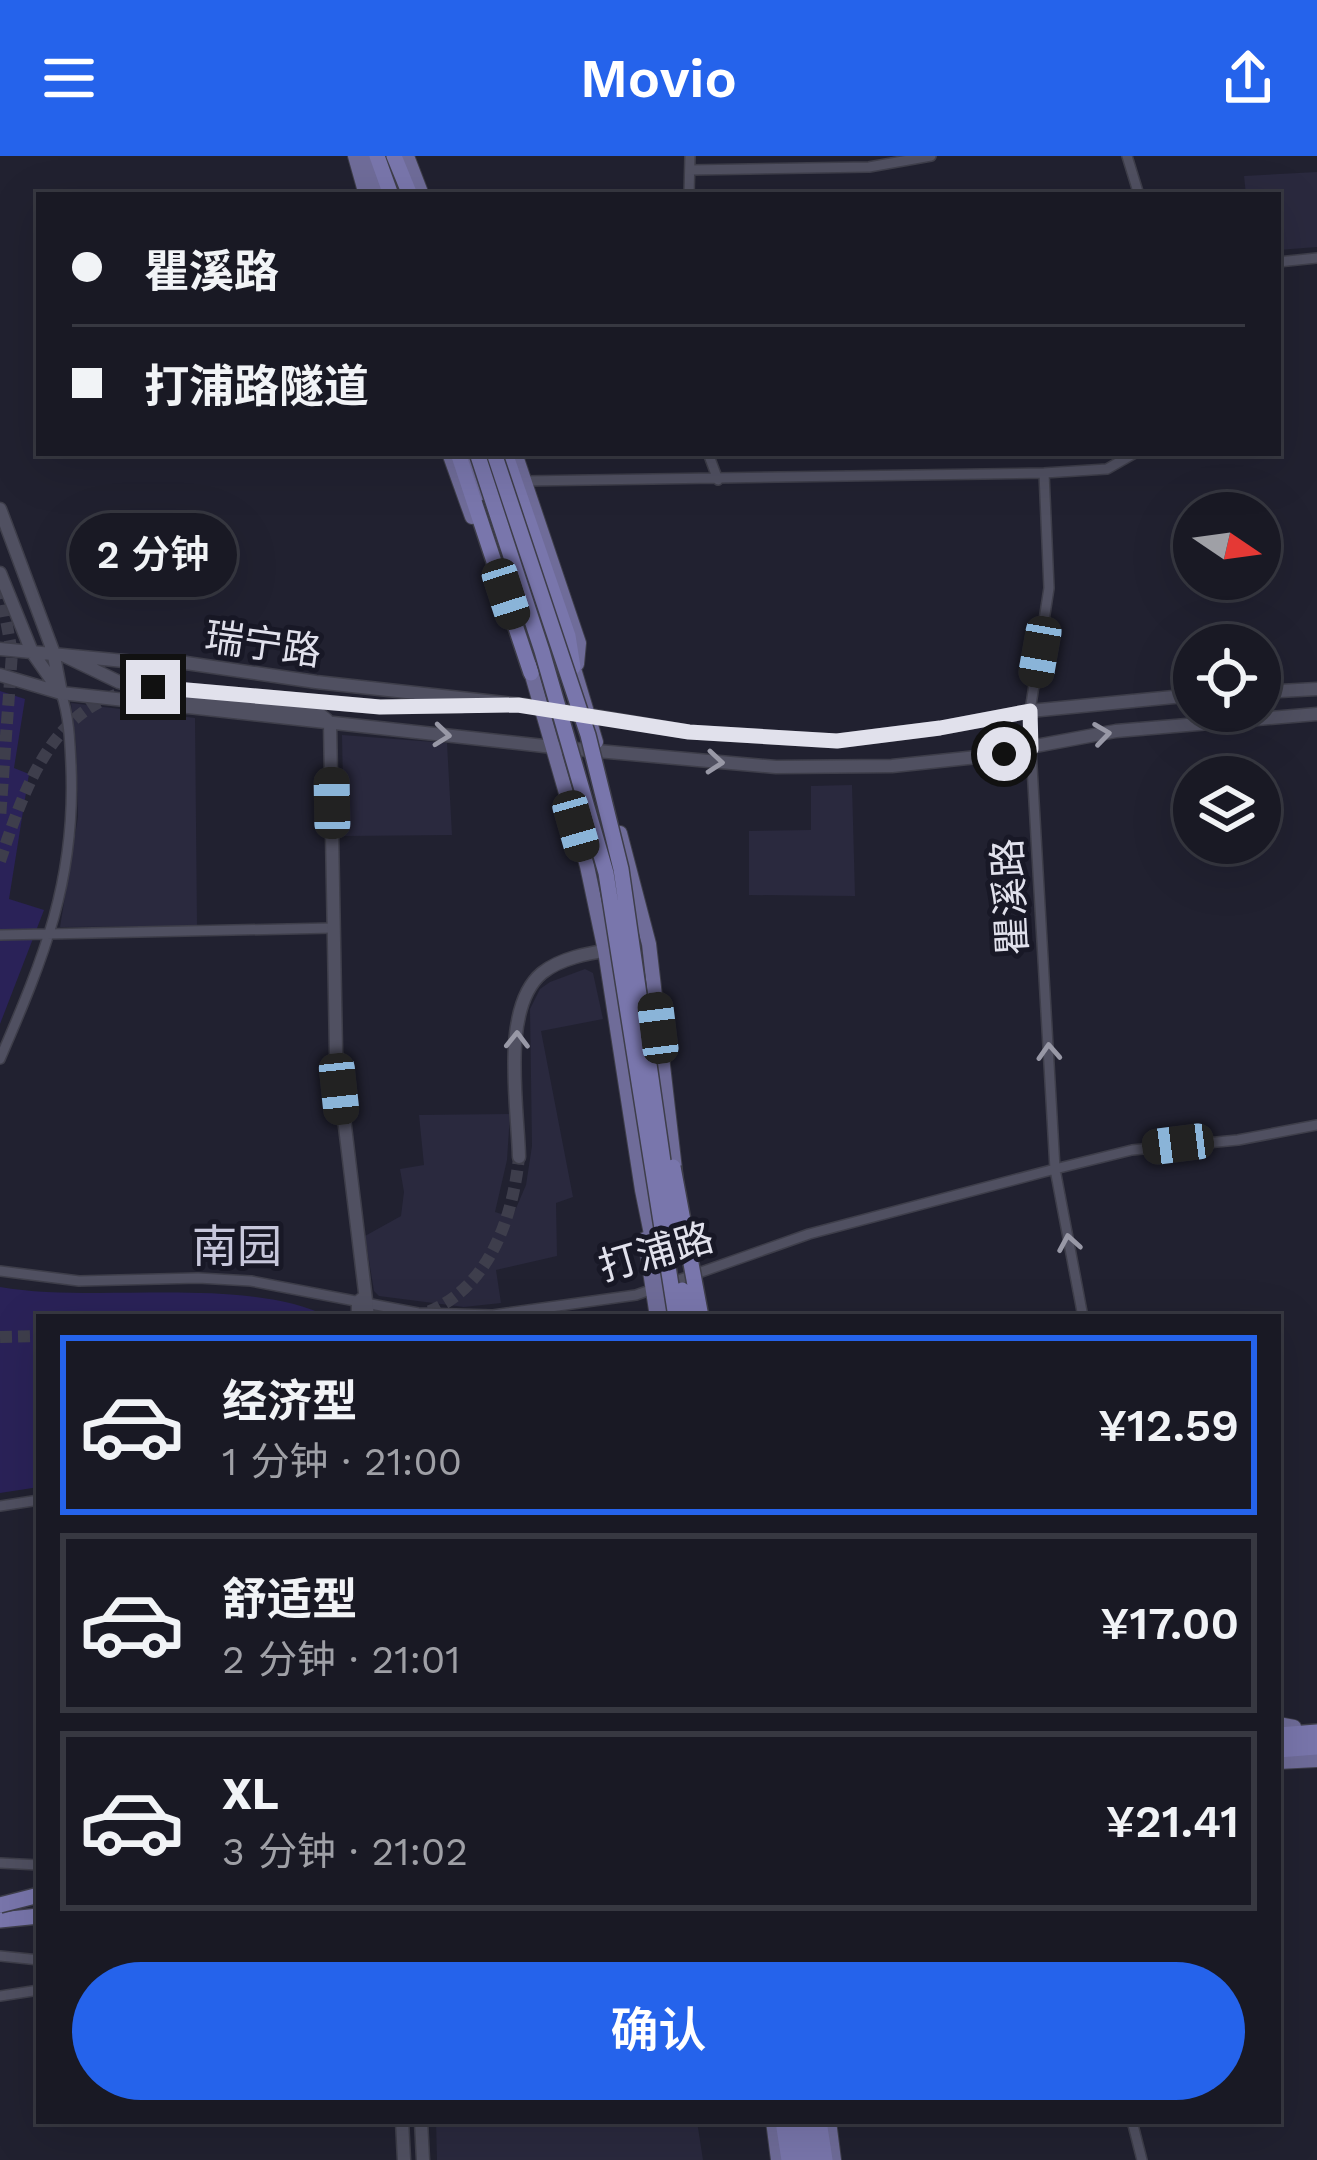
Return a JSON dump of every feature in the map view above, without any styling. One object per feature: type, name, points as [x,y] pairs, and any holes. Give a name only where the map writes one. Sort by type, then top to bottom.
[{"type":"highway","points":[[384,156],[384,192]]},
{"type":"highway","points":[[384,156],[407,192]]},
{"type":"highway","points":[[459,456],[531,674]]},
{"type":"highway","points":[[477,456],[542,651],[606,873],[665,1244],[667,1314]]},
{"type":"highway","points":[[495,456],[588,734],[621,869],[650,1072],[678,1187],[697,1314]]},
{"type":"highway","points":[[506,456],[563,619],[574,671]]},
{"type":"highway","points":[[1290,1734],[1317,1729]]},
{"type":"highway","points":[[0,1905],[36,1899]]},
{"type":"highway","points":[[0,1922],[36,1916]]},
{"type":"highway","points":[[0,1922],[36,1927]]},
{"type":"highway","points":[[789,2124],[795,2160]]},
{"type":"highway","points":[[815,2124],[823,2160]]},
{"type":"main road","points":[[367,192],[384,156],[419,192]]},
{"type":"main road","points":[[459,456],[494,583],[531,674],[587,866],[605,951],[657,1289],[666,1314]]},
{"type":"main road","points":[[495,456],[591,719],[649,944],[688,1280],[696,1314]]},
{"type":"main road","points":[[516,456],[578,643],[574,671]]},
{"type":"main road","points":[[0,509],[53,651],[62,693]]},
{"type":"main road","points":[[0,573],[32,652],[62,693]]},
{"type":"main road","name":"瑞宁路","points":[[0,649],[186,663],[518,705]]},
{"type":"main road","points":[[53,651],[158,694],[317,712],[330,722]]},
{"type":"main road","points":[[88,667],[110,670],[155,664]]},
{"type":"main road","points":[[0,675],[62,693],[776,767],[892,766],[1031,749],[1116,731],[1317,714]]},
{"type":"main road","points":[[153,687],[380,707],[518,705],[689,732],[837,741],[1030,711],[1173,697]]},
{"type":"main road","points":[[1281,691],[1317,689]]},
{"type":"main road","points":[[330,722],[338,1071],[364,1305]]},
{"type":"main road","points":[[519,1157],[515,1025],[524,998],[540,975],[556,964],[649,944]]},
{"type":"main road","points":[[1281,1762],[1317,1760]]},
{"type":"main road","points":[[402,2124],[404,2160]]},
{"type":"main road","points":[[422,2124],[423,2160]]},
{"type":"main road","points":[[773,2124],[778,2160]]},
{"type":"main road","points":[[823,2160],[829,2124]]},
{"type":"street","points":[[689,192],[690,156]]},
{"type":"street","points":[[690,170],[868,167],[932,156]]},
{"type":"street","points":[[1127,156],[1138,192]]},
{"type":"street","points":[[1281,262],[1317,258]]},
{"type":"street","points":[[709,456],[718,480]]},
{"type":"street","points":[[525,481],[1044,473],[1107,469],[1131,456]]},
{"type":"street","name":"瞿溪路","points":[[1044,473],[1049,588],[1030,711],[1031,749],[1055,1169],[1082,1314]]},
{"type":"street","points":[[0,1059],[52,934],[66,867],[70,752],[62,693]]},
{"type":"street","points":[[0,935],[333,928]]},
{"type":"street","name":"打浦路","points":[[500,1314],[657,1289],[809,1234],[1132,1150],[1238,1140],[1317,1125]]},
{"type":"street","name":"打浦路","points":[[0,1271],[79,1281],[224,1279],[434,1314]]},
{"type":"street","points":[[0,1506],[36,1500]]},
{"type":"street","points":[[0,1863],[36,1865]]},
{"type":"street","points":[[0,1956],[36,1960]]},
{"type":"street","points":[[0,1996],[36,1990]]},
{"type":"street","points":[[1133,2124],[1142,2160]]},
{"type":"shaded area","points":[[1317,172],[1317,247],[1281,250],[1281,192],[1246,192],[1244,176]]},
{"type":"shaded area","points":[[0,691],[25,699],[14,768],[29,774],[9,899],[44,910],[0,1024]]},
{"type":"shaded area","points":[[71,703],[195,718],[197,926],[60,927],[78,817]]},
{"type":"shaded area","points":[[342,735],[447,743],[452,835],[344,836]]},
{"type":"shaded area","points":[[852,785],[855,896],[749,895],[749,831],[811,830],[811,786]]},
{"type":"shaded area","points":[[585,969],[593,973],[603,1019],[541,1031],[573,1197],[556,1203],[557,1256],[496,1270],[501,1303],[464,1307],[379,1296],[374,1291],[365,1236],[401,1216],[400,1169],[424,1165],[419,1115],[510,1114],[507,1160],[495,1212],[514,1213],[526,1185],[532,1146],[530,1009],[540,989]]},
{"type":"shaded area","points":[[0,1287],[256,1297],[321,1314],[36,1314],[36,1487],[0,1493]]},
{"type":"shaded area","points":[[436,2124],[697,2124],[703,2160],[437,2160]]},
{"type":"tunnel","points":[[0,587],[12,653],[0,819]]},
{"type":"tunnel","points":[[0,861],[32,777],[64,730],[110,697],[140,689]]},
{"type":"tunnel","points":[[420,1314],[458,1294],[490,1256],[509,1208],[519,1157]]},
{"type":"tunnel","points":[[0,1337],[36,1336]]},
{"type":"district","name":"南园","points":[[237,1246]]},
{"type":"route","points":[[153,687],[380,707],[518,705],[689,732],[837,741],[1030,711],[1031,749],[1004,754]]}]
